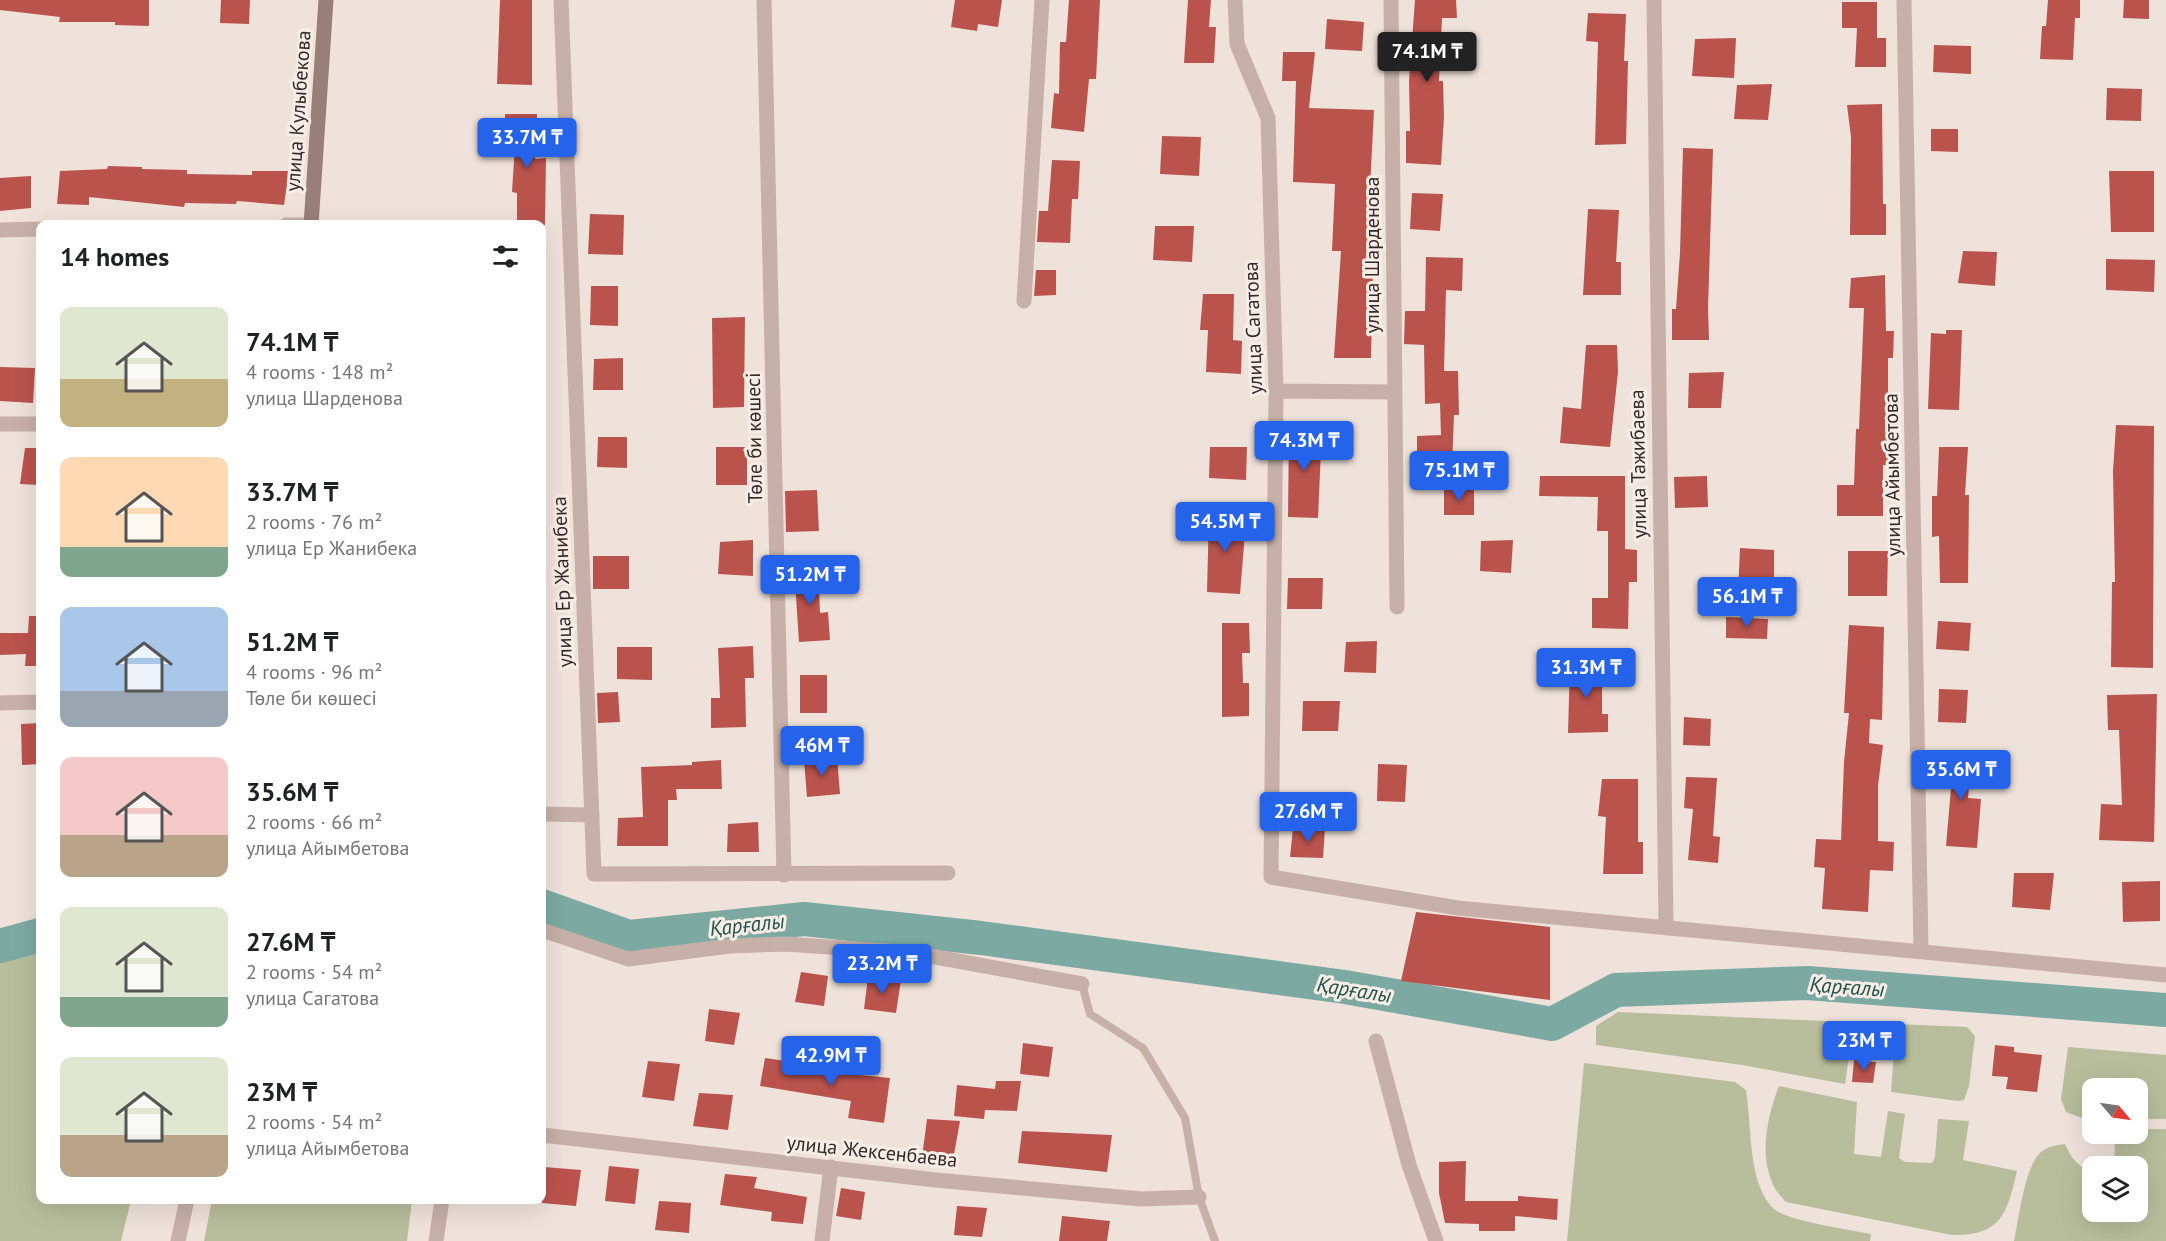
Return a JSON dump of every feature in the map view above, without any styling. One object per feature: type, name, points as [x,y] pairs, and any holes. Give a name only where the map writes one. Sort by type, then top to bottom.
[{"type":"street","name":"улица Кулыбекова","points":[[311,220],[326,0]]},
{"type":"street","name":"улица Ер Жанибека","points":[[561,0],[594,874],[784,876]]},
{"type":"street","name":"Төле би көшесі","points":[[764,0],[784,876]]},
{"type":"street","points":[[1024,301],[1042,0]]},
{"type":"street","name":"улица Сагатова","points":[[1235,0],[1237,44],[1268,118],[1276,391],[1271,877],[1458,908],[1666,928]]},
{"type":"street","name":"улица Шарденова","points":[[1391,0],[1397,607]]},
{"type":"street","name":"улица Тажибаева","points":[[1654,0],[1666,928]]},
{"type":"street","name":"улица Айымбетова","points":[[1904,0],[1921,950]]},
{"type":"street","points":[[0,230],[36,229]]},
{"type":"street","points":[[1276,391],[1394,392]]},
{"type":"street","points":[[0,424],[36,424]]},
{"type":"street","points":[[0,703],[36,702]]},
{"type":"street","points":[[546,814],[592,815]]},
{"type":"street","points":[[784,876],[948,873]]},
{"type":"street","points":[[1666,928],[1921,950],[2166,975]]},
{"type":"street","points":[[546,931],[628,958],[730,946],[786,944],[914,953],[1082,984]]},
{"type":"street","points":[[1376,1041],[1409,1165],[1436,1241]]},
{"type":"street","name":"улица Жексенбаева","points":[[546,1135],[1141,1199],[1199,1197]]},
{"type":"street","points":[[822,1241],[831,1167]]},
{"type":"street","points":[[178,1241],[186,1204]]},
{"type":"street","points":[[436,1241],[441,1204]]},
{"type":"lane","points":[[1082,984],[1090,1014],[1143,1048],[1185,1118],[1199,1197],[1215,1241]]},
{"type":"green space","points":[[36,948],[36,1204],[130,1204],[121,1241],[0,1241],[0,958]]},
{"type":"green space","points":[[1618,1012],[1967,1027],[1975,1036],[1969,1086],[1964,1100],[1958,1101],[1891,1092],[1894,1051],[1850,1048],[1845,1084],[1742,1065],[1596,1045],[1596,1026]]},
{"type":"green space","points":[[2068,1047],[2166,1055],[2166,1119],[2148,1119],[2148,1078],[2082,1078],[2082,1118],[2066,1112],[2061,1099]]},
{"type":"green space","points":[[1584,1063],[1735,1082],[1746,1090],[1755,1169],[1765,1198],[1774,1209],[1805,1221],[1871,1234],[1870,1241],[1567,1241]]},
{"type":"green space","points":[[1779,1086],[1857,1102],[1854,1154],[1881,1157],[1888,1111],[1905,1114],[1899,1158],[1905,1162],[1932,1163],[1935,1157],[1938,1119],[1969,1121],[1963,1160],[2017,1171],[2010,1199],[2000,1219],[1982,1231],[1952,1235],[1786,1202],[1776,1190],[1766,1162],[1767,1130]]},
{"type":"green space","points":[[2148,1129],[2166,1129],[2166,1241],[2014,1241],[2023,1195],[2034,1162],[2044,1150],[2065,1144],[2070,1154],[2082,1167],[2082,1222],[2148,1222],[2148,1156],[2114,1156],[2115,1144],[2148,1144]]},
{"type":"green space","points":[[211,1204],[412,1204],[407,1241],[204,1241]]},
{"type":"building","points":[[0,0],[149,0],[149,26],[115,25],[115,22],[59,22],[60,17],[0,10]]},
{"type":"building","points":[[221,0],[250,0],[249,24],[220,23]]},
{"type":"building","points":[[500,0],[532,0],[532,85],[497,84]]},
{"type":"building","points":[[955,0],[1002,0],[998,27],[978,24],[977,31],[951,27]]},
{"type":"building","points":[[1069,0],[1100,0],[1096,79],[1089,79],[1084,132],[1051,128],[1054,93],[1059,94],[1060,42],[1066,42]]},
{"type":"building","points":[[1188,0],[1211,0],[1209,27],[1216,27],[1214,63],[1184,63]]},
{"type":"building","points":[[1415,0],[1456,0],[1457,18],[1442,18],[1439,81],[1443,81],[1444,117],[1441,165],[1406,163],[1406,131],[1410,131],[1409,81]]},
{"type":"building","points":[[2048,0],[2080,0],[2080,18],[2075,18],[2073,60],[2040,59],[2042,26],[2046,26]]},
{"type":"building","points":[[2124,0],[2149,0],[2149,19],[2123,18]]},
{"type":"building","points":[[1842,2],[1877,2],[1877,38],[1886,38],[1886,67],[1855,67],[1857,28],[1842,28]]},
{"type":"building","points":[[1588,13],[1626,14],[1624,61],[1628,61],[1626,144],[1595,145],[1598,42],[1586,41]]},
{"type":"building","points":[[1327,19],[1364,22],[1362,51],[1325,49]]},
{"type":"building","points":[[1736,38],[1734,78],[1692,76],[1695,39]]},
{"type":"building","points":[[1934,45],[1971,46],[1971,74],[1933,72]]},
{"type":"building","points":[[1283,52],[1315,52],[1309,108],[1374,110],[1366,267],[1373,267],[1371,358],[1334,358],[1341,251],[1332,251],[1335,184],[1293,182],[1296,81],[1282,81]]},
{"type":"building","points":[[1772,84],[1768,120],[1734,119],[1737,85]]},
{"type":"building","points":[[2107,88],[2142,89],[2141,121],[2106,120]]},
{"type":"building","points":[[1882,104],[1883,204],[1886,204],[1886,235],[1850,235],[1851,137],[1847,105]]},
{"type":"building","points":[[505,114],[537,114],[535,159],[546,158],[545,220],[517,220],[517,193],[512,192],[515,144],[504,143]]},
{"type":"building","points":[[1931,129],[1958,129],[1958,152],[1931,151]]},
{"type":"building","points":[[1162,136],[1201,137],[1199,176],[1160,174]]},
{"type":"building","points":[[1683,148],[1713,149],[1709,340],[1672,340],[1672,309],[1676,309],[1680,253]]},
{"type":"building","points":[[1052,160],[1080,161],[1078,199],[1072,199],[1070,243],[1037,242],[1039,211],[1048,211]]},
{"type":"building","points":[[108,166],[187,170],[187,174],[252,175],[252,171],[289,171],[284,205],[237,201],[236,204],[185,203],[184,207],[89,197],[89,205],[57,204],[60,171],[107,169]]},
{"type":"building","points":[[2109,171],[2154,171],[2154,232],[2111,232]]},
{"type":"building","points":[[31,176],[31,208],[0,211],[0,178]]},
{"type":"building","points":[[1412,193],[1443,194],[1440,231],[1410,229]]},
{"type":"building","points":[[1588,209],[1619,210],[1616,262],[1621,262],[1621,295],[1583,295]]},
{"type":"building","points":[[590,214],[624,215],[623,255],[588,254]]},
{"type":"building","points":[[1155,226],[1194,226],[1192,262],[1153,260]]},
{"type":"building","points":[[1963,251],[1997,252],[1995,286],[1958,283]]},
{"type":"building","points":[[1426,257],[1463,258],[1462,291],[1446,290],[1444,371],[1458,371],[1459,415],[1454,415],[1452,468],[1417,468],[1417,436],[1441,435],[1440,403],[1425,404],[1424,345],[1404,344],[1405,311],[1425,311]]},
{"type":"building","points":[[2106,259],[2155,260],[2154,292],[2106,290]]},
{"type":"building","points":[[1036,270],[1056,270],[1056,295],[1034,296]]},
{"type":"building","points":[[1885,275],[1886,331],[1894,331],[1893,358],[1888,358],[1888,465],[1883,465],[1883,516],[1837,516],[1837,485],[1854,485],[1856,429],[1859,429],[1864,308],[1849,308],[1851,278]]},
{"type":"building","points":[[591,286],[618,286],[618,326],[590,325]]},
{"type":"building","points":[[1203,294],[1234,294],[1233,340],[1242,341],[1241,374],[1206,372],[1208,330],[1200,330]]},
{"type":"building","points":[[745,317],[744,407],[713,408],[712,318]]},
{"type":"building","points":[[1946,330],[1962,330],[1959,410],[1928,409],[1931,333],[1946,334]]},
{"type":"building","points":[[1586,345],[1617,345],[1618,372],[1610,447],[1560,443],[1563,407],[1581,409]]},
{"type":"building","points":[[623,358],[623,390],[593,390],[594,359]]},
{"type":"building","points":[[0,367],[35,368],[33,403],[0,401]]},
{"type":"building","points":[[1724,372],[1721,408],[1688,408],[1689,373]]},
{"type":"building","points":[[2116,425],[2154,426],[2153,668],[2111,667],[2112,582],[2115,582],[2113,471]]},
{"type":"building","points":[[1322,428],[1318,518],[1288,517],[1289,429]]},
{"type":"building","points":[[598,437],[627,437],[627,468],[597,467]]},
{"type":"building","points":[[716,447],[747,447],[747,485],[716,485]]},
{"type":"building","points":[[1210,447],[1247,447],[1246,480],[1209,478]]},
{"type":"building","points":[[1939,447],[1968,447],[1965,495],[1969,495],[1968,583],[1940,583],[1939,536],[1932,537],[1932,496],[1937,496]]},
{"type":"building","points":[[25,448],[36,448],[36,485],[20,484]]},
{"type":"building","points":[[1540,476],[1625,476],[1625,549],[1637,550],[1637,582],[1629,582],[1628,629],[1592,628],[1592,598],[1608,598],[1608,531],[1597,531],[1598,497],[1539,496]]},
{"type":"building","points":[[1707,476],[1708,507],[1675,508],[1674,477]]},
{"type":"building","points":[[1444,488],[1474,488],[1474,515],[1444,515]]},
{"type":"building","points":[[817,490],[819,531],[786,532],[785,491]]},
{"type":"building","points":[[1209,513],[1243,513],[1244,545],[1240,594],[1207,592]]},
{"type":"building","points":[[753,540],[753,576],[718,574],[720,542]]},
{"type":"building","points":[[1513,540],[1511,573],[1480,571],[1481,541]]},
{"type":"building","points":[[1740,548],[1774,550],[1774,586],[1769,586],[1769,595],[1738,594]]},
{"type":"building","points":[[1848,551],[1888,551],[1887,596],[1848,596]]},
{"type":"building","points":[[593,556],[629,556],[629,589],[593,589]]},
{"type":"building","points":[[818,565],[820,613],[828,612],[830,640],[799,642],[794,566]]},
{"type":"building","points":[[1288,578],[1323,578],[1322,609],[1287,609]]},
{"type":"building","points":[[29,616],[36,616],[36,666],[25,666],[26,654],[0,655],[0,633],[28,633]]},
{"type":"building","points":[[1726,617],[1768,619],[1767,639],[1726,638]]},
{"type":"building","points":[[1938,621],[1971,623],[1969,651],[1936,649]]},
{"type":"building","points":[[1222,623],[1249,623],[1250,653],[1242,653],[1243,683],[1249,683],[1249,716],[1222,717]]},
{"type":"building","points":[[1849,625],[1884,627],[1882,720],[1870,719],[1869,743],[1883,745],[1878,786],[1878,841],[1894,842],[1893,871],[1870,870],[1868,912],[1822,909],[1825,868],[1814,867],[1816,839],[1841,840],[1844,762],[1849,713],[1844,713]]},
{"type":"building","points":[[1377,641],[1376,673],[1344,672],[1346,642]]},
{"type":"building","points":[[753,646],[754,678],[745,678],[746,727],[711,728],[711,698],[720,698],[718,648]]},
{"type":"building","points":[[617,647],[652,647],[652,680],[617,679]]},
{"type":"building","points":[[1570,661],[1602,662],[1602,714],[1608,714],[1608,732],[1568,733]]},
{"type":"building","points":[[800,675],[827,675],[827,713],[800,713]]},
{"type":"building","points":[[1939,689],[1968,690],[1966,723],[1938,722]]},
{"type":"building","points":[[618,692],[620,722],[598,723],[597,693]]},
{"type":"building","points":[[2157,694],[2154,842],[2099,840],[2101,804],[2122,805],[2119,730],[2108,730],[2107,695]]},
{"type":"building","points":[[1303,701],[1340,701],[1338,731],[1302,731]]},
{"type":"building","points":[[1684,717],[1711,719],[1710,746],[1683,745]]},
{"type":"building","points":[[36,723],[36,764],[22,765],[21,724]]},
{"type":"building","points":[[1946,750],[1972,752],[1968,798],[1981,799],[1977,848],[1946,846],[1951,788],[1943,787]]},
{"type":"building","points":[[837,757],[840,794],[807,797],[804,760]]},
{"type":"building","points":[[721,760],[722,789],[676,789],[677,800],[668,800],[668,846],[617,846],[618,818],[643,817],[641,767],[692,765],[692,762]]},
{"type":"building","points":[[1378,764],[1407,765],[1405,802],[1377,801]]},
{"type":"building","points":[[1686,777],[1717,778],[1713,836],[1720,837],[1718,863],[1688,860],[1693,809],[1684,808]]},
{"type":"building","points":[[1602,779],[1638,779],[1638,842],[1643,842],[1643,874],[1603,874],[1606,817],[1598,816]]},
{"type":"building","points":[[758,822],[759,852],[727,852],[728,824]]},
{"type":"building","points":[[1293,828],[1325,828],[1323,858],[1290,857]]},
{"type":"building","points":[[2014,873],[2054,873],[2050,910],[2012,907]]},
{"type":"building","points":[[2160,881],[2160,921],[2123,922],[2122,882]]},
{"type":"building","points":[[1416,912],[1550,927],[1550,1000],[1401,981]]},
{"type":"building","points":[[801,972],[828,976],[824,1006],[795,1002]]},
{"type":"building","points":[[868,977],[901,980],[896,1013],[864,1009]]},
{"type":"building","points":[[709,1009],[740,1013],[734,1045],[705,1041]]},
{"type":"building","points":[[1023,1043],[1053,1047],[1049,1077],[1020,1074]]},
{"type":"building","points":[[1995,1045],[2014,1047],[2014,1052],[2042,1055],[2037,1092],[2006,1089],[2008,1077],[1992,1076]]},
{"type":"building","points":[[765,1058],[839,1069],[839,1073],[890,1078],[884,1123],[848,1118],[851,1101],[760,1086]]},
{"type":"building","points":[[1854,1060],[1876,1062],[1873,1083],[1852,1082]]},
{"type":"building","points":[[648,1061],[680,1064],[674,1101],[642,1097]]},
{"type":"building","points":[[996,1081],[1021,1081],[1017,1111],[985,1110],[984,1119],[954,1116],[957,1085],[995,1089]]},
{"type":"building","points":[[699,1093],[733,1095],[728,1130],[693,1126]]},
{"type":"building","points":[[927,1119],[960,1121],[953,1160],[922,1157]]},
{"type":"building","points":[[1022,1131],[1112,1135],[1107,1172],[1018,1163]]},
{"type":"building","points":[[1466,1161],[1465,1201],[1518,1201],[1518,1196],[1558,1199],[1557,1220],[1515,1216],[1515,1231],[1479,1231],[1479,1224],[1445,1223],[1439,1193],[1439,1162]]},
{"type":"building","points":[[609,1166],[639,1169],[635,1204],[605,1201]]},
{"type":"building","points":[[546,1167],[581,1170],[576,1206],[546,1203]]},
{"type":"building","points":[[725,1174],[757,1177],[754,1188],[807,1197],[803,1224],[771,1221],[772,1212],[720,1205]]},
{"type":"building","points":[[841,1188],[865,1192],[861,1220],[836,1216]]},
{"type":"building","points":[[659,1201],[691,1203],[689,1233],[655,1230]]},
{"type":"building","points":[[957,1206],[987,1208],[982,1237],[954,1235]]},
{"type":"building","points":[[1062,1216],[1110,1221],[1107,1241],[1059,1241]]},
{"type":"waterway","name":"Қарғалы","points":[[546,907],[629,937],[804,919],[981,938],[1345,987],[1552,1024],[1616,990],[1807,983],[2166,1010]]},
{"type":"waterway","name":"Қарғалы","points":[[0,946],[36,936]]}]
